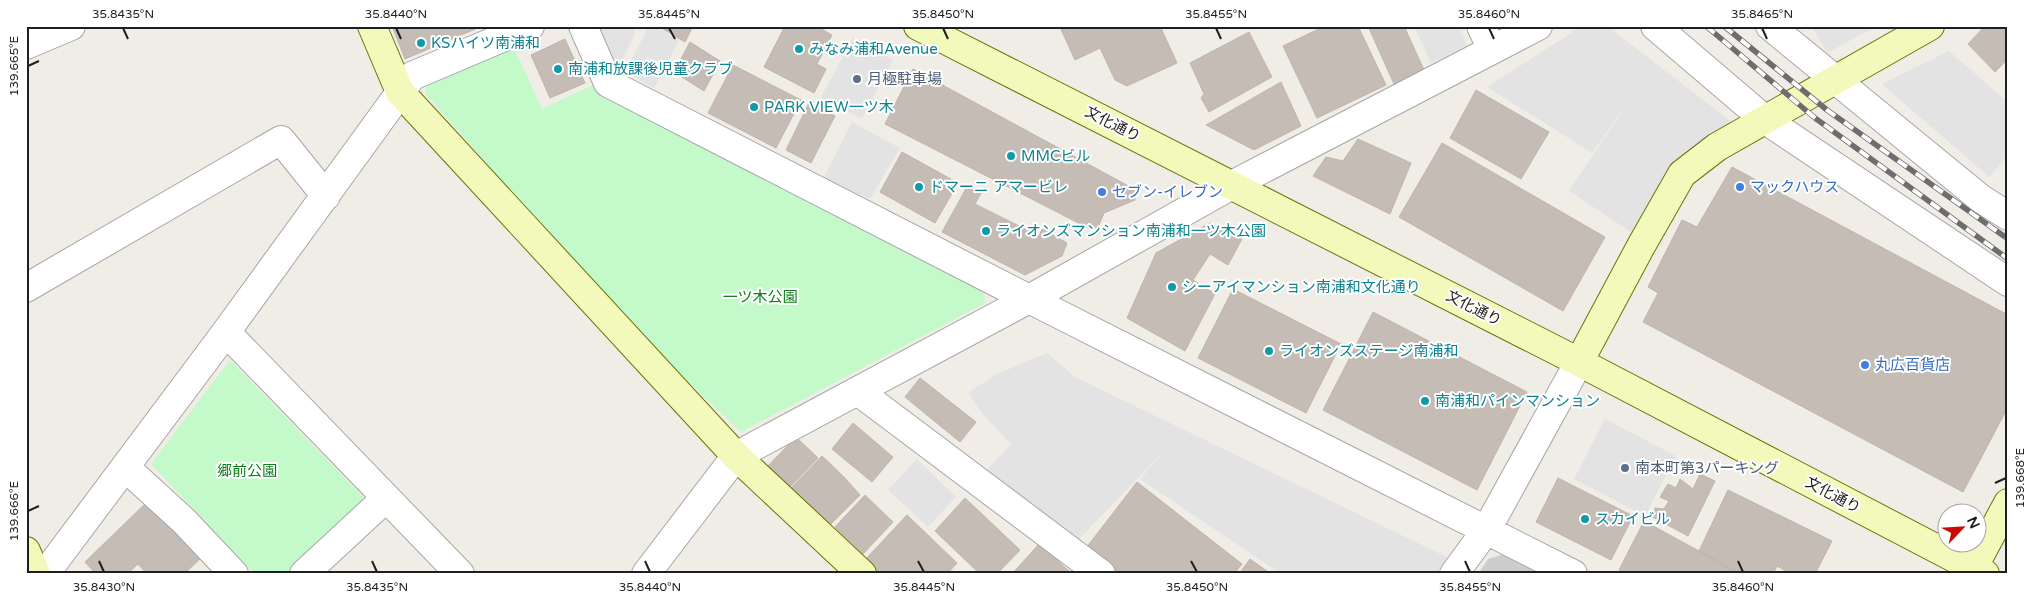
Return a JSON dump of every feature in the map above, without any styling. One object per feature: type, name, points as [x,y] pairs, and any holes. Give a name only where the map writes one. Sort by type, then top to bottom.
[{"type":"street","points":[[26,45],[72,26]]},
{"type":"street","points":[[372,26],[400,92],[736,456],[862,574]]},
{"type":"street","points":[[33,567],[125,467],[326,196],[412,76],[530,26]]},
{"type":"street","points":[[583,26],[608,83],[1029,299],[1573,574]]},
{"type":"street","name":"文化通り","points":[[918,26],[1579,362],[1976,572]]},
{"type":"street","points":[[646,574],[736,456],[860,392],[1029,299],[1232,185],[1486,38],[1538,26]]},
{"type":"street","points":[[1655,26],[1764,119],[2008,282]]},
{"type":"street","points":[[1770,26],[1980,198],[2008,216]]},
{"type":"street","points":[[1454,574],[1487,529],[1579,362],[1640,246],[1682,174],[1716,146],[1930,26]]},
{"type":"street","points":[[26,288],[280,140],[326,196]]},
{"type":"street","points":[[226,332],[459,573]]},
{"type":"street","points":[[860,392],[1101,574]]},
{"type":"street","points":[[125,467],[184,521],[234,574]]},
{"type":"street","points":[[304,574],[386,498]]},
{"type":"street","points":[[1976,572],[2008,503]]},
{"type":"shaded area","points":[[599,26],[634,26],[635,34],[618,68]]},
{"type":"shaded area","points":[[649,26],[654,26],[679,40],[654,88],[625,72]]},
{"type":"shaded area","points":[[1414,26],[1458,26],[1467,46],[1431,63]]},
{"type":"shaded area","points":[[1582,26],[1607,26],[1732,122],[1675,164],[1631,232],[1569,191],[1633,95],[1592,153],[1487,87]]},
{"type":"shaded area","points":[[1812,26],[1877,26],[1827,53]]},
{"type":"shaded area","name":"月極駐車場","points":[[853,38],[893,60],[862,119],[821,97]]},
{"type":"shaded area","points":[[1949,51],[2008,102],[2008,155],[1989,177],[1882,84]]},
{"type":"shaded area","points":[[852,122],[900,148],[870,199],[823,179]]},
{"type":"shaded area","points":[[1047,353],[1075,377],[1455,561],[1445,574],[1281,574],[1140,479],[1168,447],[1079,539],[985,472],[1011,444],[984,416],[968,393],[995,375]]},
{"type":"shaded area","name":"南本町第3パーキング","points":[[1605,419],[1676,456],[1645,516],[1574,479]]},
{"type":"shaded area","points":[[917,459],[956,497],[928,527],[888,490]]},
{"type":"shaded area","points":[[1504,554],[1542,574],[1478,574],[1488,559]]},
{"type":"green space","name":"一ツ木公園","points":[[512,43],[542,109],[595,84],[983,291],[985,303],[741,432],[625,321],[425,93],[427,78]]},
{"type":"green space","name":"郷前公園","points":[[230,360],[365,499],[287,574],[255,574],[151,464]]},
{"type":"building","name":"KSハイツ南浦和","points":[[392,26],[480,26],[480,27],[405,59]]},
{"type":"building","points":[[658,26],[693,26],[685,42]]},
{"type":"building","name":"みなみ浦和Avenue","points":[[785,26],[816,26],[832,35],[817,64],[826,69],[814,93],[764,67]]},
{"type":"building","points":[[1160,26],[1177,63],[1127,86],[1115,80],[1100,48],[1075,60],[1060,27]]},
{"type":"building","points":[[1325,26],[1358,26],[1386,85],[1317,118],[1283,46]]},
{"type":"building","points":[[1368,26],[1404,26],[1424,70],[1394,84]]},
{"type":"building","points":[[1991,26],[2008,26],[2008,59],[1995,72],[1968,44],[1984,27],[1987,30]]},
{"type":"building","points":[[1249,32],[1272,77],[1209,112],[1201,98],[1204,94],[1190,63]]},
{"type":"building","name":"南浦和放課後児童クラブ","points":[[565,39],[585,83],[550,98],[531,55]]},
{"type":"building","points":[[690,42],[720,61],[704,91],[674,72]]},
{"type":"building","name":"PARK VIEW一ツ木","points":[[733,65],[801,100],[776,148],[708,113]]},
{"type":"building","name":"MMCビル","points":[[913,69],[1134,189],[1135,200],[1104,213],[1096,232],[885,124]]},
{"type":"building","points":[[1281,82],[1301,126],[1254,150],[1206,125]]},
{"type":"building","points":[[1476,90],[1549,132],[1521,179],[1450,138]]},
{"type":"building","points":[[809,103],[835,116],[811,163],[786,150]]},
{"type":"building","points":[[1358,139],[1411,163],[1390,214],[1313,176],[1326,157],[1343,161]]},
{"type":"building","points":[[1442,143],[1605,237],[1563,311],[1399,217]]},
{"type":"building","name":"ドマーニ アマービレ","points":[[902,152],[958,183],[935,223],[880,192]]},
{"type":"building","name":"丸広百貨店","points":[[1732,167],[2008,315],[2008,407],[1963,492],[1643,322],[1658,293],[1648,287],[1682,220],[1697,227]]},
{"type":"building","name":"ライオンズマンション南浦和一ツ木公園","points":[[968,185],[981,193],[975,204],[1039,236],[1042,229],[1067,243],[1062,256],[1025,275],[942,232]]},
{"type":"building","name":"シーアイマンション南浦和文化通り","points":[[1210,223],[1242,239],[1228,265],[1210,254],[1193,280],[1215,294],[1185,351],[1127,318],[1156,253]]},
{"type":"building","name":"ライオンズステージ南浦和","points":[[1233,289],[1341,344],[1306,413],[1198,358]]},
{"type":"building","name":"南浦和パインマンション","points":[[1373,312],[1527,392],[1477,490],[1323,410]]},
{"type":"building","points":[[920,378],[976,422],[960,442],[905,397]]},
{"type":"building","points":[[853,423],[893,457],[872,482],[832,449]]},
{"type":"building","points":[[796,437],[818,458],[787,490],[765,469]]},
{"type":"building","points":[[822,456],[844,477],[812,509],[791,488]]},
{"type":"building","points":[[1700,474],[1715,481],[1688,536],[1651,516],[1655,508],[1664,509],[1669,501],[1660,497],[1668,484],[1676,488],[1680,479],[1693,489]]},
{"type":"building","points":[[844,477],[860,495],[829,526],[812,509]]},
{"type":"building","name":"スカイビル","points":[[1558,478],[1633,516],[1611,560],[1536,522]]},
{"type":"building","points":[[1137,482],[1242,564],[1234,574],[1120,574],[1086,548]]},
{"type":"building","points":[[1728,490],[1832,541],[1815,574],[1791,574],[1777,566],[1773,574],[1740,574],[1699,551]]},
{"type":"building","points":[[865,495],[893,522],[863,554],[835,527]]},
{"type":"building","points":[[965,498],[1020,550],[997,574],[980,574],[935,531]]},
{"type":"building","points":[[150,499],[204,555],[184,574],[147,574],[138,564],[127,574],[96,574],[85,562]]},
{"type":"building","points":[[907,515],[957,563],[947,574],[877,574],[864,561]]},
{"type":"building","points":[[1644,521],[1740,574],[1627,574],[1619,570]]},
{"type":"building","points":[[1039,544],[1072,574],[1012,574]]},
{"type":"building","points":[[1250,559],[1271,574],[1239,574]]},
{"type":"railway","points":[[1706,26],[1815,118],[2008,259]]},
{"type":"railway","points":[[1724,26],[1827,110],[2008,239]]},
{"type":"place","name":"KSハイツ南浦和","points":[[421,43]]},
{"type":"place","name":"みなみ浦和Avenue","points":[[799,49]]},
{"type":"place","name":"南浦和放課後児童クラブ","points":[[558,69]]},
{"type":"place","name":"月極駐車場","points":[[857,79]]},
{"type":"place","name":"PARK VIEW一ツ木","points":[[754,107]]},
{"type":"place","name":"MMCビル","points":[[1011,156]]},
{"type":"place","name":"ドマーニ アマービレ","points":[[919,187]]},
{"type":"place","name":"マックハウス","points":[[1740,187]]},
{"type":"place","name":"セブン-イレブン","points":[[1102,192]]},
{"type":"place","name":"ライオンズマンション南浦和一ツ木公園","points":[[986,231]]},
{"type":"place","name":"シーアイマンション南浦和文化通り","points":[[1172,287]]},
{"type":"place","name":"ライオンズステージ南浦和","points":[[1269,351]]},
{"type":"place","name":"丸広百貨店","points":[[1865,365]]},
{"type":"place","name":"南浦和パインマンション","points":[[1425,401]]},
{"type":"place","name":"南本町第3パーキング","points":[[1625,468]]},
{"type":"place","name":"スカイビル","points":[[1585,519]]}]
